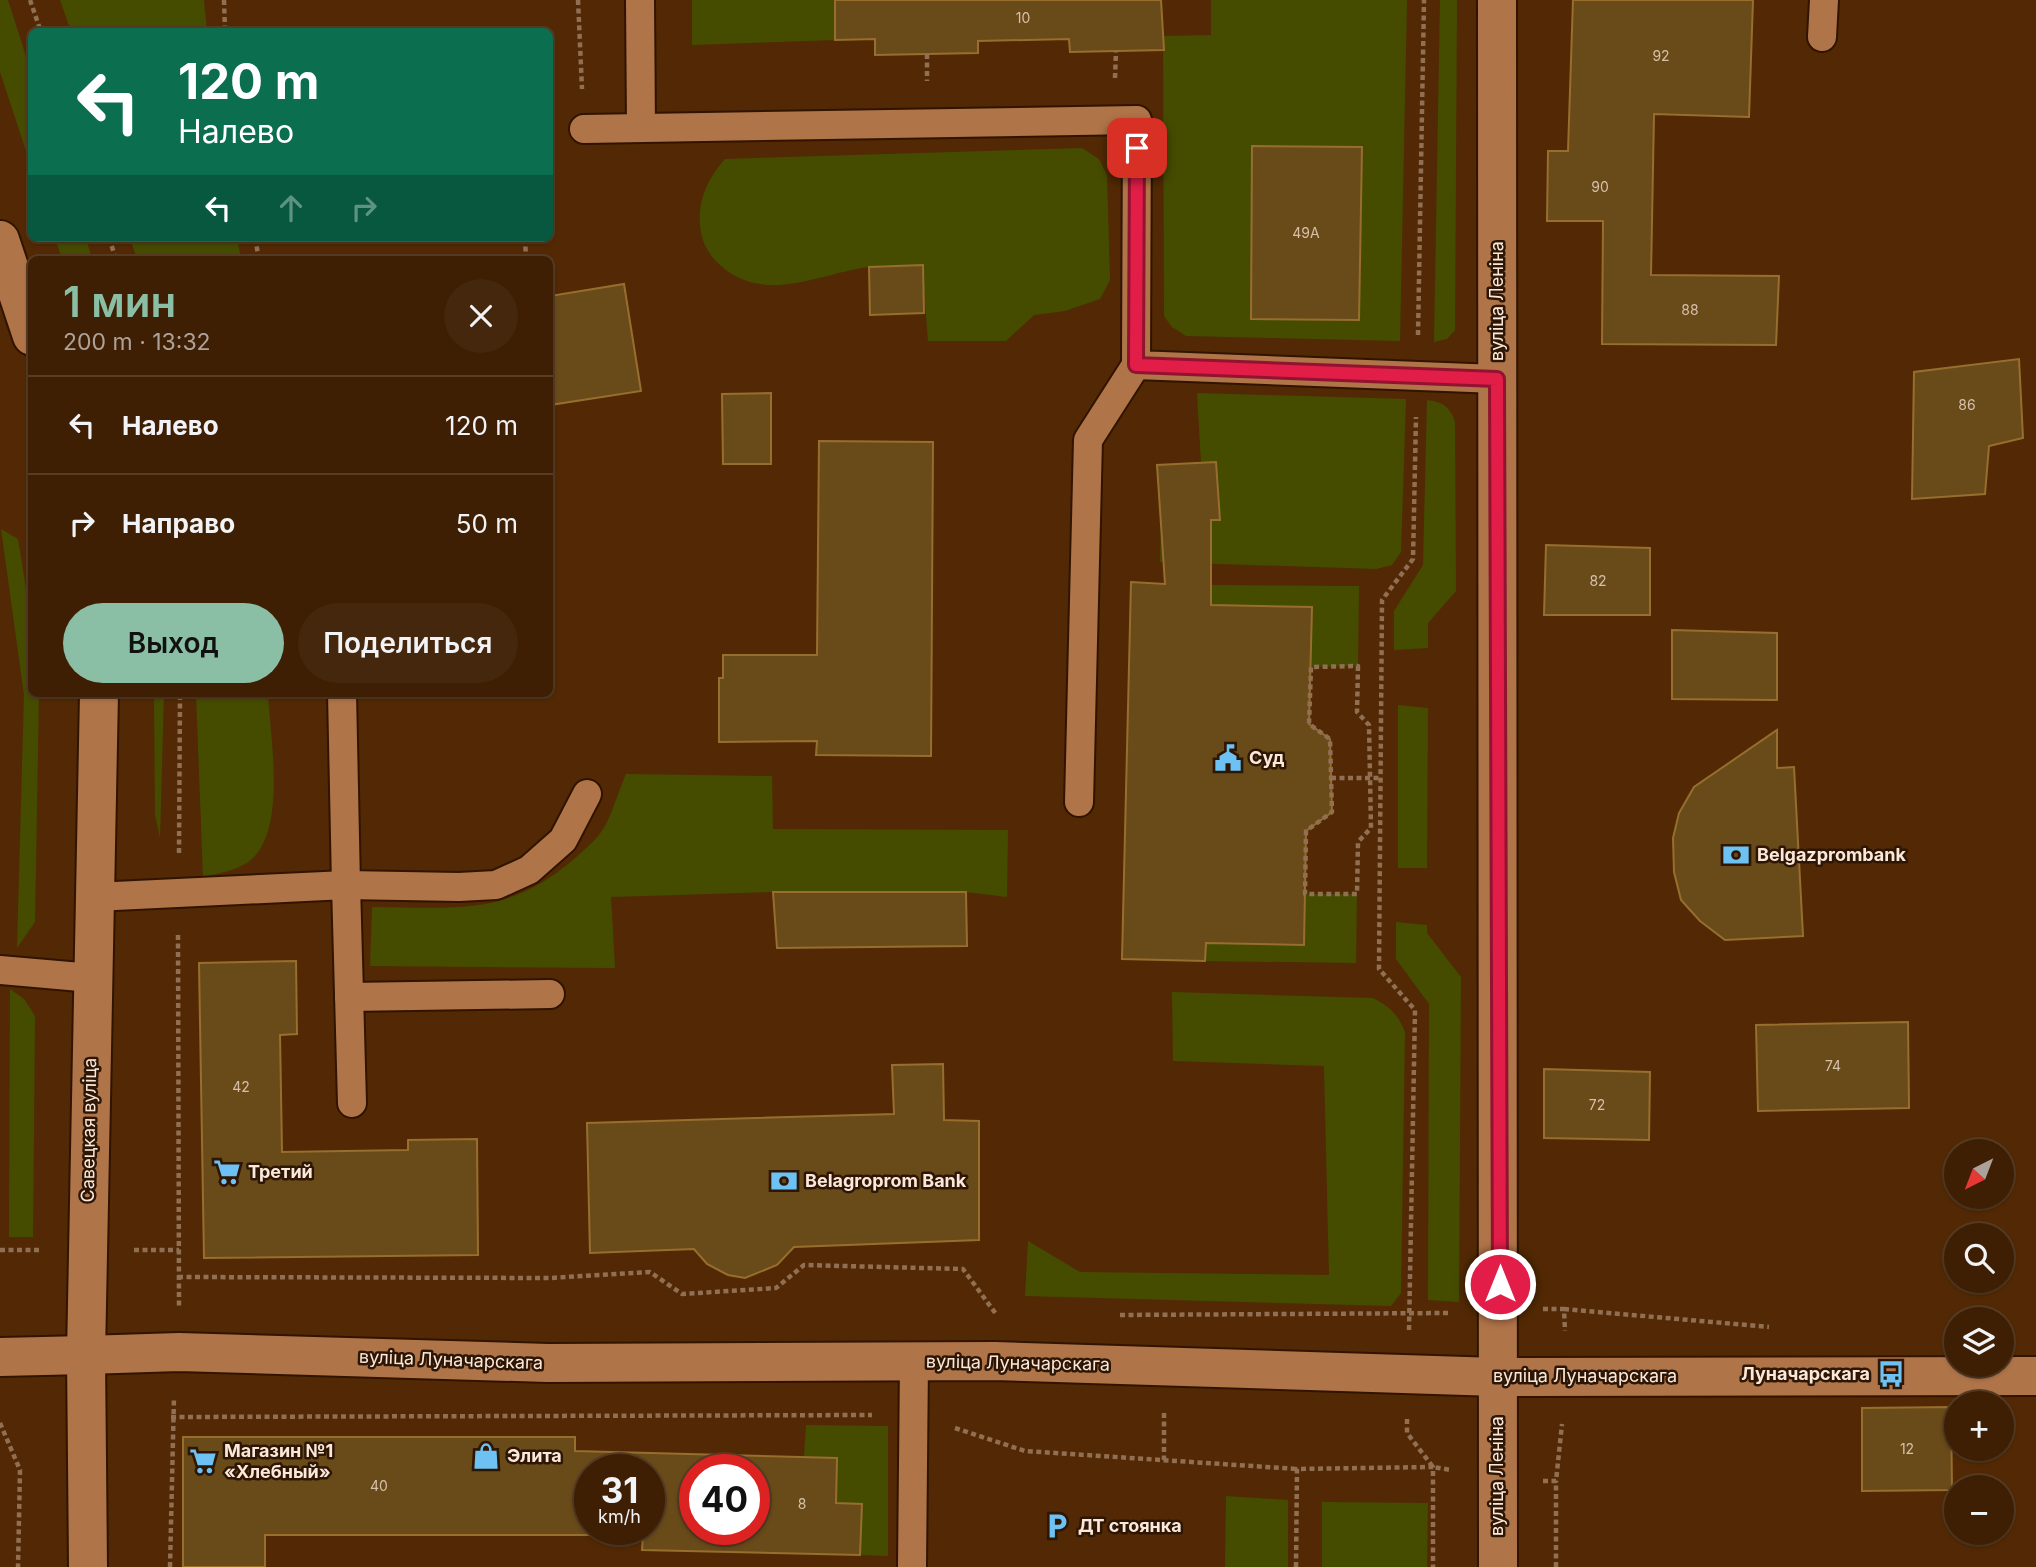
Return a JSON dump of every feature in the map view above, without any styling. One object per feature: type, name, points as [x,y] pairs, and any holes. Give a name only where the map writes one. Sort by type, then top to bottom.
[{"type":"street","name":"вуліца Леніна","points":[[1497,0],[1500,1311],[1497,1377],[1498,1567]]},
{"type":"street","points":[[0,240],[28,324]]},
{"type":"street","name":"Савецкая вуліца","points":[[89,1567],[86,1355],[99,697]]},
{"type":"street","name":"вуліца Луначарскага","points":[[0,1357],[179,1352],[548,1363],[914,1361],[1497,1377],[2036,1376]]},
{"type":"lane","points":[[640,0],[641,127]]},
{"type":"lane","points":[[1822,37],[1824,0]]},
{"type":"lane","points":[[584,129],[1137,120],[1136,365],[1088,440],[1079,802]]},
{"type":"lane","points":[[1136,365],[1497,379]]},
{"type":"lane","points":[[342,697],[352,1102]]},
{"type":"lane","points":[[94,897],[346,885],[496,885],[529,870],[563,840],[587,794]]},
{"type":"lane","points":[[0,970],[92,978]]},
{"type":"lane","points":[[349,997],[550,994]]},
{"type":"lane","points":[[912,1567],[914,1361]]},
{"type":"path","points":[[30,0],[40,28]]},
{"type":"path","points":[[224,0],[225,28]]},
{"type":"path","points":[[578,0],[584,129]]},
{"type":"path","points":[[1107,1315],[1409,1314],[1415,1010],[1379,969],[1382,600],[1413,559],[1424,0]]},
{"type":"path","points":[[1357,666],[1357,712],[1369,726],[1371,828],[1358,842],[1357,894],[1305,894],[1306,831],[1332,812],[1331,778],[1330,739],[1309,724],[1311,667],[1357,666]]},
{"type":"path","points":[[170,1567],[171,1417],[179,1352],[180,697]]},
{"type":"path","points":[[1331,778],[1380,778]]},
{"type":"path","points":[[178,1277],[550,1278],[650,1272],[682,1294],[776,1288],[804,1265],[963,1269],[997,1315]]},
{"type":"path","points":[[1564,1308],[1771,1327]]},
{"type":"path","points":[[171,1417],[914,1415],[1025,1451],[1297,1469],[1433,1467],[1433,1567]]},
{"type":"path","points":[[0,1423],[20,1470],[18,1567]]},
{"type":"path","points":[[1296,1567],[1297,1469]]},
{"type":"path","points":[[1556,1482],[1556,1567]]},
{"type":"green space","points":[[0,0],[8,0],[28,63],[28,157],[0,72]]},
{"type":"green space","points":[[60,0],[204,0],[207,28],[70,28]]},
{"type":"green space","points":[[692,0],[835,0],[835,40],[692,45]]},
{"type":"green space","points":[[1211,0],[1407,0],[1400,341],[1186,336],[1172,327],[1164,316],[1163,36],[1211,35]]},
{"type":"green space","points":[[1440,0],[1457,0],[1455,330],[1447,339],[1434,342]]},
{"type":"green space","points":[[1082,148],[1099,159],[1107,175],[1110,280],[1100,299],[1065,311],[1034,315],[1006,341],[928,341],[922,265],[868,267],[792,284],[755,283],[737,277],[720,265],[708,250],[701,233],[701,202],[713,175],[725,159]]},
{"type":"green space","points":[[56,242],[87,242],[91,256],[61,256]]},
{"type":"green space","points":[[131,242],[238,242],[240,256],[136,256]]},
{"type":"green space","points":[[1197,393],[1406,399],[1401,552],[1392,565],[1376,569],[1160,562],[1161,523],[1220,519],[1216,462],[1201,463]]},
{"type":"green space","points":[[1427,400],[1445,406],[1455,422],[1456,591],[1428,623],[1428,648],[1394,650],[1394,611],[1423,565]]},
{"type":"green space","points":[[1,529],[18,539],[28,601],[28,697],[39,697],[35,922],[17,948],[24,695]]},
{"type":"green space","points":[[1211,585],[1359,586],[1358,666],[1311,667],[1311,607],[1211,605]]},
{"type":"green space","points":[[154,697],[164,697],[160,838],[155,815]]},
{"type":"green space","points":[[196,697],[268,697],[274,779],[270,823],[264,842],[254,857],[243,865],[203,877]]},
{"type":"green space","points":[[1398,705],[1428,708],[1427,868],[1398,868]]},
{"type":"green space","points":[[626,774],[772,776],[773,829],[1008,830],[1007,897],[966,892],[773,892],[611,897],[615,968],[370,966],[372,907],[479,905],[525,891],[549,878],[596,838],[609,818]]},
{"type":"green space","points":[[1305,894],[1357,894],[1356,963],[1205,961],[1206,943],[1303,945]]},
{"type":"green space","points":[[1396,922],[1427,925],[1427,933],[1461,977],[1459,1302],[1428,1300],[1429,1004],[1396,959]]},
{"type":"green space","points":[[10,989],[24,999],[35,1016],[33,1237],[9,1237]]},
{"type":"green space","points":[[1172,992],[1373,998],[1389,1008],[1399,1020],[1405,1032],[1401,1293],[1391,1306],[1025,1296],[1028,1241],[1080,1272],[1329,1275],[1324,1066],[1173,1061]]},
{"type":"green space","points":[[806,1425],[888,1426],[888,1556],[860,1555],[862,1505],[836,1503],[837,1458],[804,1457]]},
{"type":"green space","points":[[1226,1496],[1288,1500],[1288,1567],[1225,1567]]},
{"type":"green space","points":[[1322,1502],[1428,1503],[1427,1567],[1322,1567]]},
{"type":"building","points":[[835,0],[1161,0],[1164,50],[1070,52],[1069,39],[978,41],[978,53],[875,55],[875,39],[835,40]]},
{"type":"building","points":[[1573,0],[1753,0],[1749,117],[1654,114],[1651,275],[1779,276],[1776,345],[1602,344],[1603,221],[1547,221],[1548,151],[1568,151]]},
{"type":"building","points":[[1252,146],[1362,147],[1359,320],[1251,319]]},
{"type":"building","points":[[923,265],[924,313],[870,315],[869,267]]},
{"type":"building","points":[[624,284],[641,391],[553,405],[553,296]]},
{"type":"building","points":[[2019,359],[2023,438],[1989,446],[1985,494],[1912,499],[1914,372]]},
{"type":"building","points":[[771,393],[771,464],[723,464],[722,394]]},
{"type":"building","points":[[819,441],[933,442],[931,756],[816,755],[817,741],[719,742],[719,678],[723,678],[723,655],[817,655]]},
{"type":"building","name":"Суд","points":[[1216,462],[1220,520],[1211,520],[1211,605],[1312,607],[1309,724],[1330,739],[1332,812],[1306,831],[1304,945],[1206,943],[1205,961],[1122,959],[1131,582],[1165,584],[1157,465]]},
{"type":"building","points":[[1546,545],[1650,548],[1650,615],[1544,615]]},
{"type":"building","points":[[1672,630],[1777,633],[1777,700],[1672,699]]},
{"type":"building","name":"Belgazprombank","points":[[1777,730],[1777,768],[1794,767],[1803,936],[1725,940],[1700,921],[1681,900],[1674,872],[1673,838],[1679,813],[1694,787]]},
{"type":"building","points":[[773,892],[966,892],[967,946],[777,948]]},
{"type":"building","points":[[296,961],[297,1034],[280,1035],[282,1152],[408,1150],[408,1140],[477,1139],[478,1255],[204,1258],[199,963]]},
{"type":"building","points":[[1908,1022],[1909,1108],[1758,1111],[1756,1025]]},
{"type":"building","name":"Belagroprom Bank","points":[[943,1064],[944,1120],[979,1121],[979,1240],[794,1247],[777,1265],[745,1278],[728,1275],[707,1264],[694,1249],[590,1253],[587,1123],[894,1114],[892,1065]]},
{"type":"building","points":[[1544,1069],[1650,1072],[1649,1140],[1544,1138]]},
{"type":"building","points":[[1944,1407],[1944,1461],[1952,1461],[1952,1475],[1944,1475],[1944,1490],[1862,1491],[1862,1408]]},
{"type":"building","points":[[183,1437],[575,1437],[575,1451],[687,1454],[679,1454],[679,1545],[770,1545],[770,1456],[837,1458],[836,1503],[862,1504],[860,1555],[642,1550],[642,1545],[665,1545],[665,1454],[574,1454],[574,1535],[265,1535],[265,1567],[183,1567]]},
{"type":"place","name":"Суд","points":[[1228,758]]},
{"type":"place","name":"Belgazprombank","points":[[1736,855]]},
{"type":"place","name":"Третий","points":[[227,1172]]},
{"type":"place","name":"Belagroprom Bank","points":[[784,1181]]},
{"type":"place","name":"Луначарскага","points":[[1891,1374]]},
{"type":"place","name":"Элита","points":[[486,1456]]},
{"type":"place","name":"Магазин №1 «Хлебный»","points":[[203,1461]]},
{"type":"place","name":"ДТ стоянка","points":[[1057,1526]]},
{"type":"route","points":[[1137,148],[1136,365],[1497,379],[1500,1284]]}]
